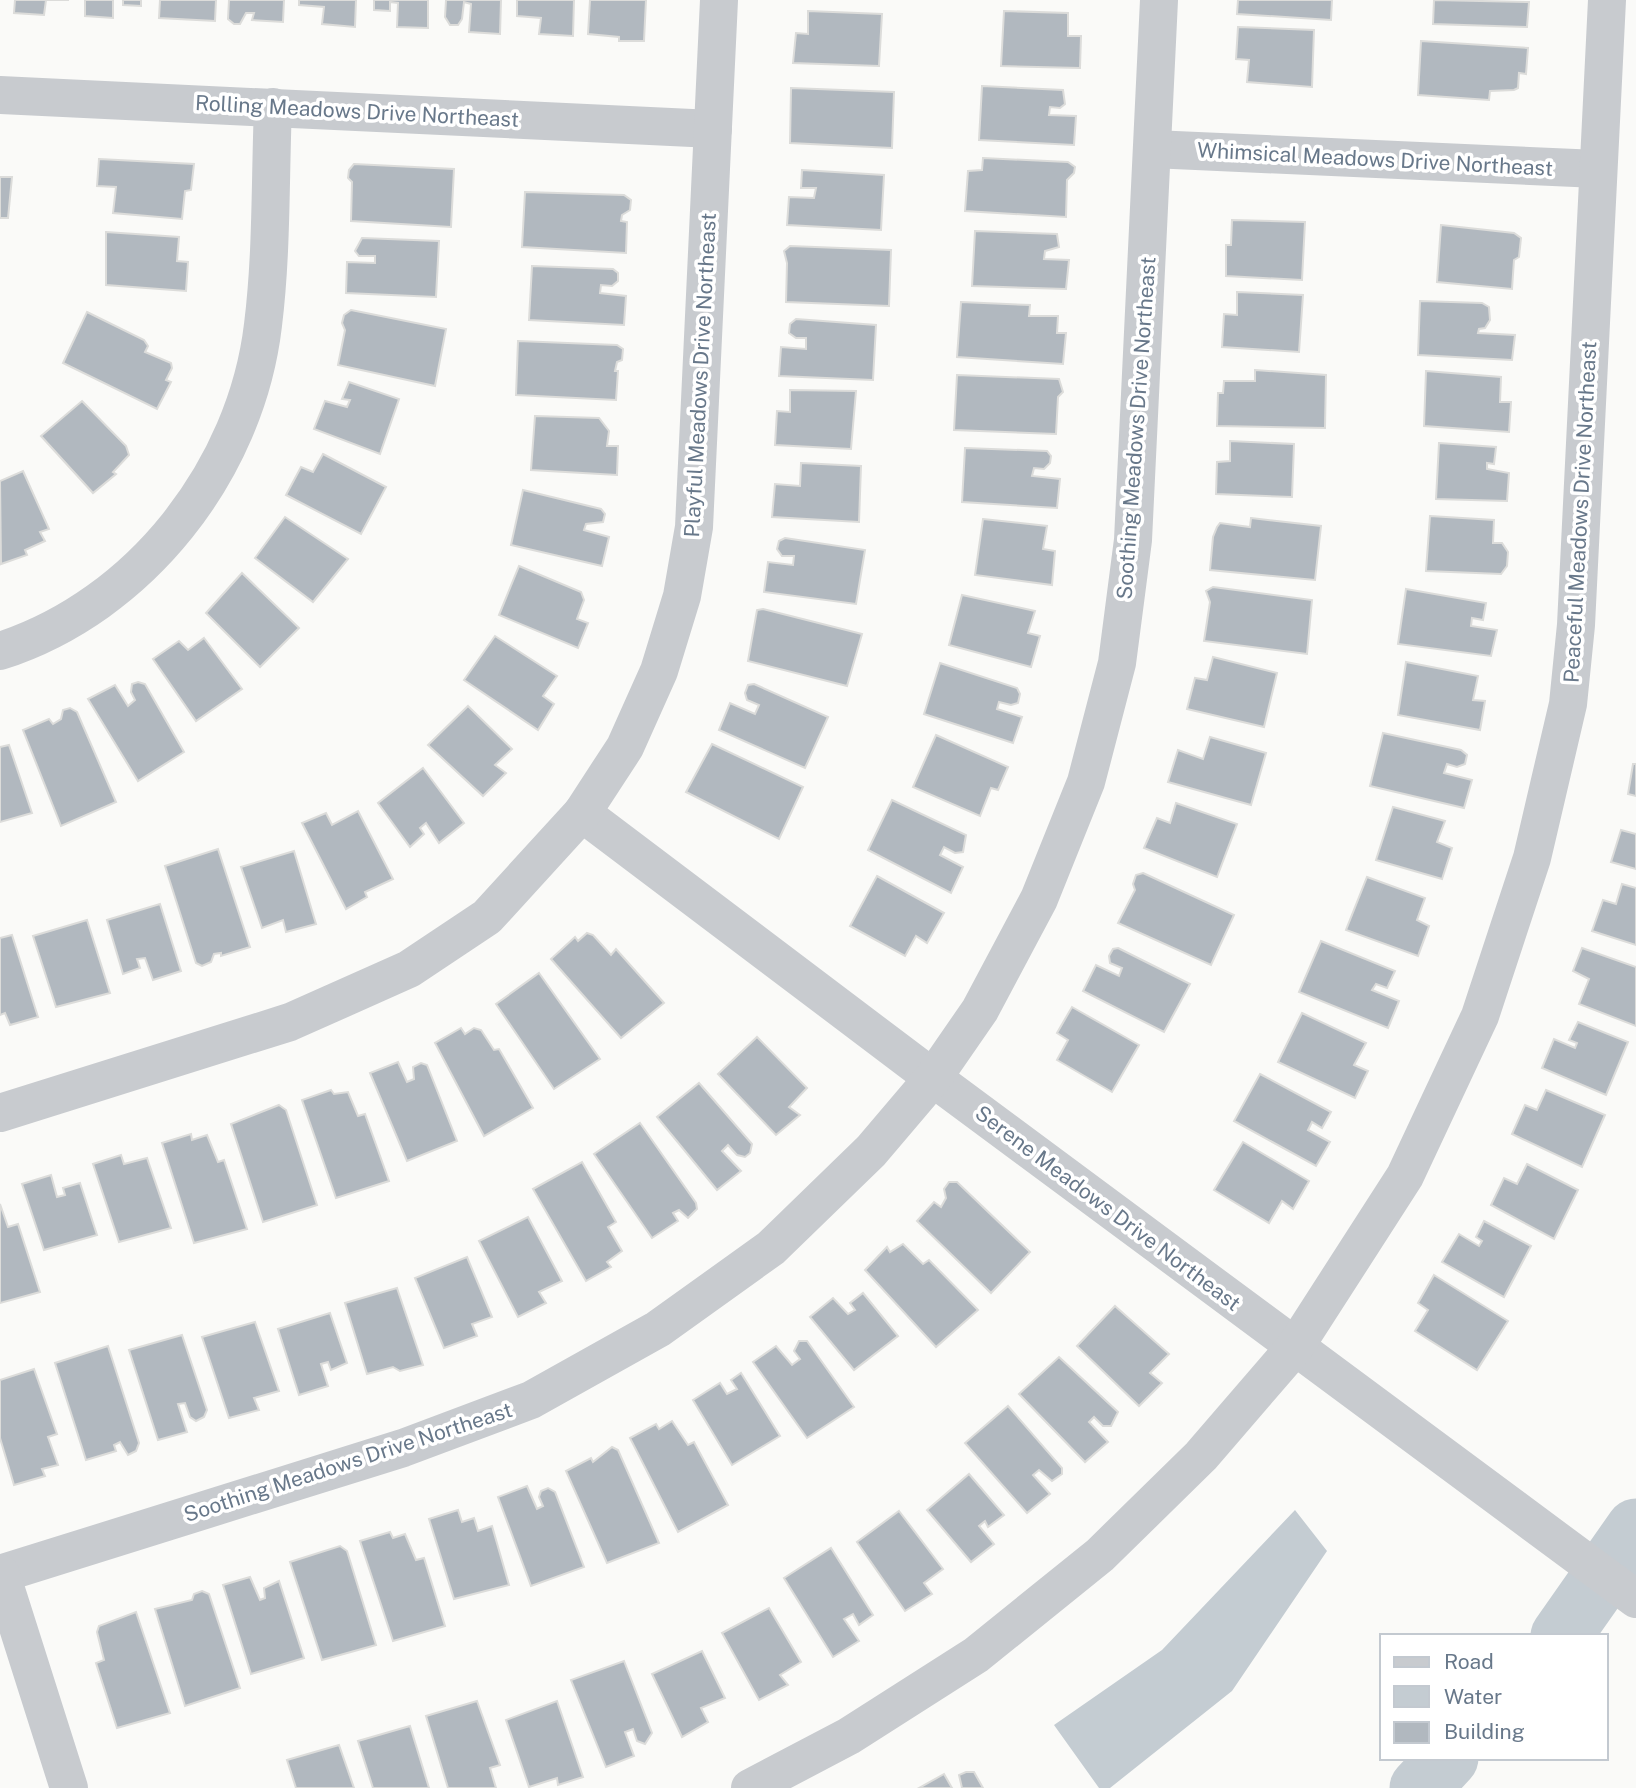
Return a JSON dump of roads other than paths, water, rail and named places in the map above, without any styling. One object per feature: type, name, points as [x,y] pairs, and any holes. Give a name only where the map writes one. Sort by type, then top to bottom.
[{"type":"street","name":"Playful Meadows Drive Northeast","points":[[0,1113],[290,1023],[409,969],[487,917],[582,813],[625,747],[659,671],[682,596],[695,527],[719,0]]},
{"type":"street","name":"Soothing Meadows Drive Northeast","points":[[1,1574],[403,1448],[531,1400],[658,1329],[771,1248],[871,1151],[933,1077],[980,1010],[1039,899],[1086,782],[1117,663],[1133,540],[1160,0]]},
{"type":"street","name":"Peaceful Meadows Drive Northeast","points":[[750,1788],[849,1736],[976,1655],[1100,1555],[1201,1456],[1294,1347],[1405,1177],[1480,1016],[1532,858],[1568,704],[1575,638],[1606,0]]},
{"type":"street","name":"Rolling Meadows Drive Northeast","points":[[0,95],[713,129]]},
{"type":"street","points":[[0,651],[28,642],[109,594],[172,534],[217,467],[247,398],[263,326],[273,107]]},
{"type":"street","name":"Whimsical Meadows Drive Northeast","points":[[1152,149],[1598,169]]},
{"type":"street","name":"Serene Meadows Drive Northeast","points":[[582,813],[1294,1347],[1636,1598]]},
{"type":"street","points":[[1,1574],[69,1788]]},
{"type":"water","points":[[1295,1510],[1327,1551],[1232,1691],[1110,1788],[1099,1788],[1054,1725],[1162,1650]]},
{"type":"waterway","points":[[1562,1634],[1636,1529]]},
{"type":"waterway","points":[[1420,1788],[1446,1760]]}]
